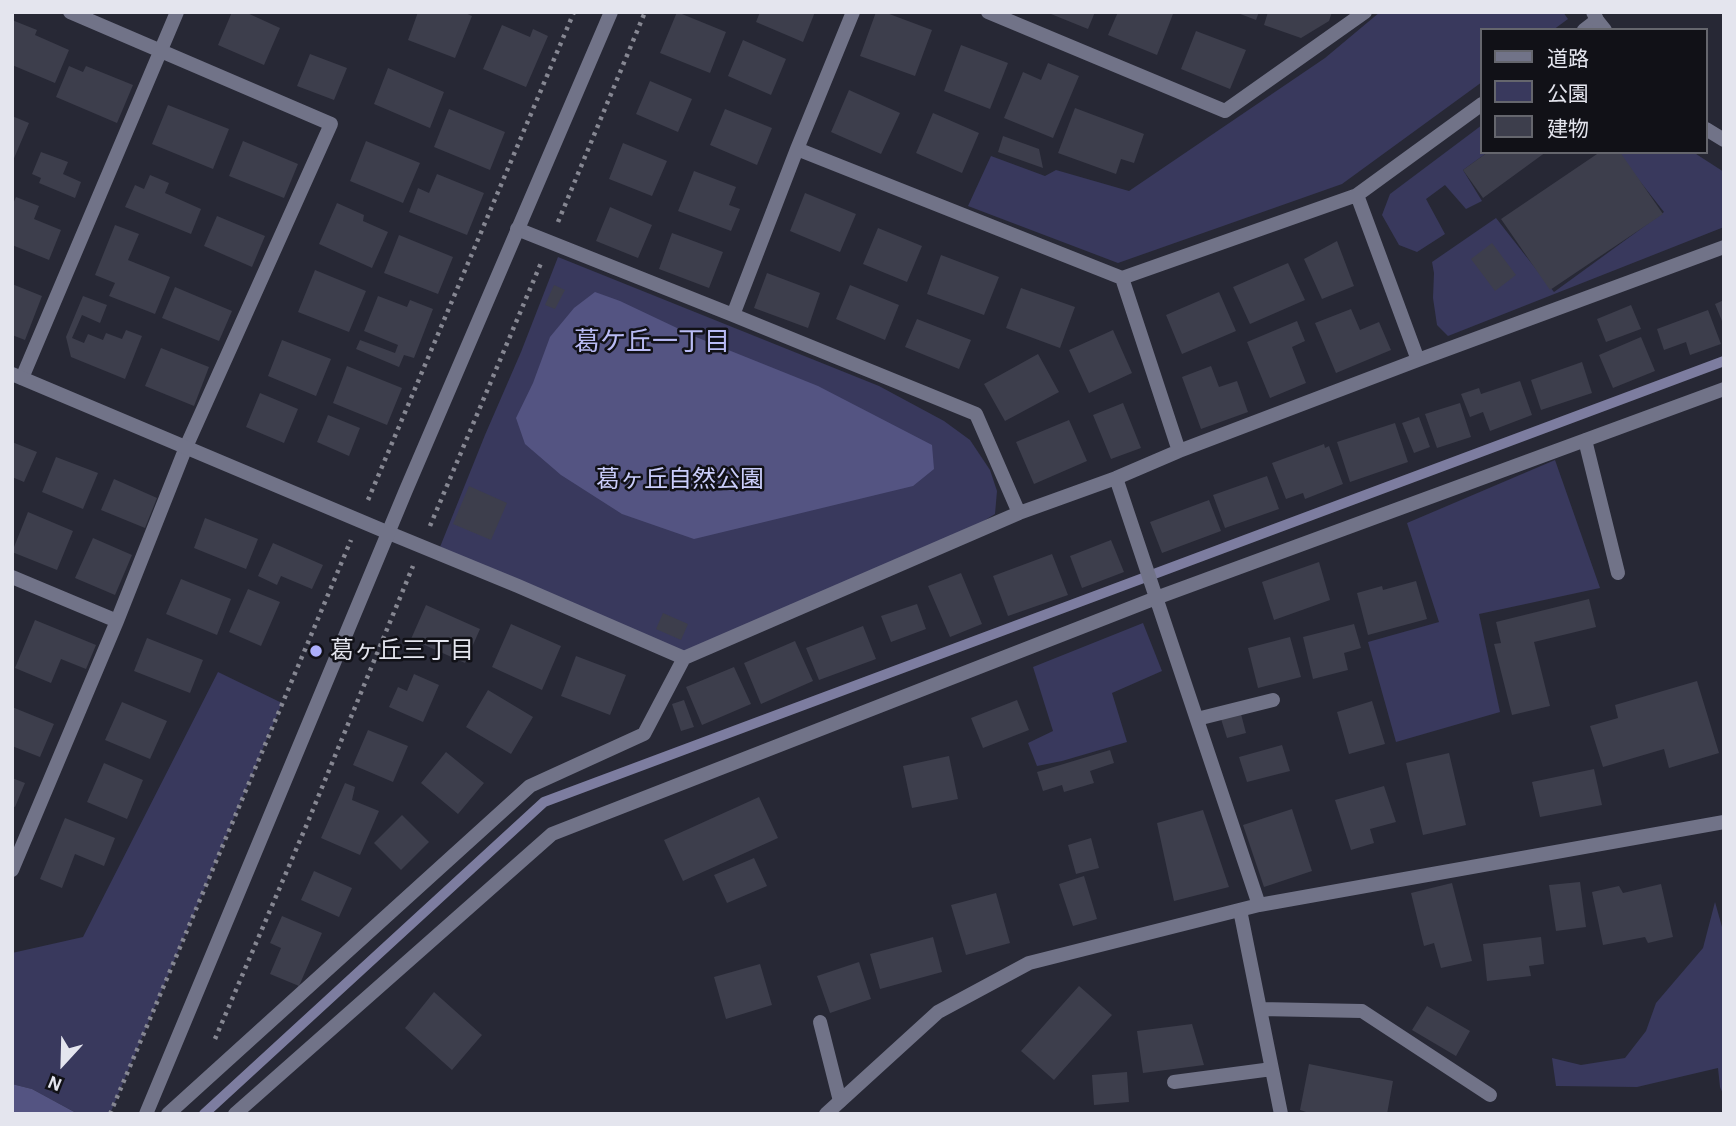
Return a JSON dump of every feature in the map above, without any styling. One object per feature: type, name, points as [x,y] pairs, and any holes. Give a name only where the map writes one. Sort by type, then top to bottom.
[{"type":"street","points":[[12,870],[117,621],[186,447],[331,124],[70,12]]},
{"type":"street","points":[[177,12],[17,376],[518,586],[684,659]]},
{"type":"street","points":[[146,1114],[388,533],[611,12]]},
{"type":"street","points":[[733,316],[853,12]]},
{"type":"street","points":[[988,12],[1225,111],[1365,12]]},
{"type":"street","points":[[797,149],[1122,278],[1357,195],[1480,105]]},
{"type":"street","points":[[1708,130],[1724,140]]},
{"type":"street","points":[[1357,195],[1418,360]]},
{"type":"street","points":[[517,229],[976,414],[1018,513]]},
{"type":"street","points":[[168,1114],[530,786],[644,734],[684,659],[1018,513],[1116,478],[1179,451],[1418,360],[1724,247]]},
{"type":"street","points":[[1122,278],[1179,451]]},
{"type":"street","points":[[235,1114],[552,834],[1155,593],[1724,389]]},
{"type":"street","points":[[1585,440],[1618,573]]},
{"type":"street","points":[[1116,478],[1259,905]]},
{"type":"street","points":[[12,577],[117,621]]},
{"type":"street","points":[[1197,719],[1273,700]]},
{"type":"street","points":[[826,1114],[938,1012],[1029,963],[1259,905],[1724,822]]},
{"type":"street","points":[[1240,910],[1281,1114]]},
{"type":"street","points":[[1260,1009],[1362,1011],[1490,1095]]},
{"type":"street","points":[[820,1022],[840,1101]]},
{"type":"street","points":[[1174,1082],[1272,1069]]},
{"type":"path","points":[[110,1114],[573,12]]},
{"type":"green space","points":[[1380,12],[1563,12],[1568,19],[1556,28],[1480,28],[1480,83],[1342,184],[1118,263],[968,206],[991,156],[1045,176],[1056,170],[1129,191],[1325,58]]},
{"type":"green space","points":[[1480,126],[1480,154],[1485,154],[1463,170],[1482,201],[1466,209],[1445,185],[1426,199],[1445,234],[1417,252],[1399,245],[1382,215],[1390,194]]},
{"type":"green space","points":[[1619,154],[1696,154],[1724,172],[1724,227],[1448,336],[1437,325],[1432,262],[1496,218],[1554,292],[1664,212]]},
{"type":"green space","name":"葛ヶ丘自然公園","points":[[558,257],[879,386],[944,421],[970,440],[990,470],[997,491],[995,514],[945,545],[684,658],[440,547]]},
{"type":"green space","points":[[595,292],[696,337],[818,386],[932,445],[934,469],[913,486],[694,539],[622,514],[561,475],[525,444],[516,418],[533,383],[550,337],[574,308]]},
{"type":"green space","points":[[1555,460],[1600,588],[1479,614],[1500,712],[1396,742],[1368,642],[1439,622],[1407,523]]},
{"type":"green space","points":[[1143,623],[1162,671],[1112,693],[1127,742],[1037,766],[1028,743],[1053,731],[1033,667]]},
{"type":"green space","points":[[218,672],[282,703],[110,1114],[78,1114],[32,1089],[12,1084],[12,953],[83,937]]},
{"type":"green space","points":[[1715,902],[1724,934],[1724,1096],[1718,1068],[1637,1087],[1556,1086],[1552,1058],[1581,1065],[1625,1058],[1646,1031],[1656,1003],[1703,948]]},
{"type":"green space","points":[[12,1084],[32,1089],[78,1114],[12,1114]]},
{"type":"building","points":[[232,12],[245,12],[280,28],[264,65],[218,45]]},
{"type":"building","points":[[418,12],[463,12],[472,16],[455,58],[408,40]]},
{"type":"building","points":[[677,12],[726,32],[710,73],[660,53]]},
{"type":"building","points":[[760,12],[815,12],[803,42],[756,22]]},
{"type":"building","points":[[876,12],[884,12],[932,30],[915,76],[860,56]]},
{"type":"building","points":[[1046,12],[1095,12],[1088,29]]},
{"type":"building","points":[[1118,12],[1173,14],[1157,55],[1108,35]]},
{"type":"building","points":[[1235,12],[1259,12],[1256,20]]},
{"type":"building","points":[[1268,12],[1332,12],[1329,21],[1301,38],[1264,25]]},
{"type":"building","points":[[12,20],[37,30],[35,35],[69,50],[55,83],[12,65]]},
{"type":"building","points":[[502,25],[530,37],[533,29],[548,36],[526,87],[483,69]]},
{"type":"building","points":[[1196,31],[1246,50],[1230,89],[1181,69]]},
{"type":"building","points":[[743,40],[786,59],[771,95],[728,76]]},
{"type":"building","points":[[961,45],[1008,63],[990,109],[944,91]]},
{"type":"building","points":[[310,54],[347,68],[334,100],[297,86]]},
{"type":"building","points":[[1048,63],[1079,76],[1053,138],[1004,118],[1023,72],[1041,80]]},
{"type":"building","points":[[69,66],[83,72],[86,66],[133,85],[117,123],[56,97]]},
{"type":"building","points":[[388,68],[444,92],[430,128],[374,104]]},
{"type":"building","points":[[650,81],[692,99],[678,132],[636,114]]},
{"type":"building","points":[[849,90],[900,113],[881,154],[831,132]]},
{"type":"building","points":[[168,105],[229,129],[213,169],[152,144]]},
{"type":"building","points":[[1075,108],[1144,134],[1134,163],[1121,159],[1116,174],[1058,153]]},
{"type":"building","points":[[449,109],[505,132],[490,170],[434,147]]},
{"type":"building","points":[[725,109],[772,128],[757,165],[710,145]]},
{"type":"building","points":[[933,113],[979,133],[962,173],[916,153]]},
{"type":"building","points":[[12,116],[29,123],[12,163]]},
{"type":"building","points":[[1003,136],[1039,149],[1043,168],[998,152]]},
{"type":"building","points":[[243,141],[298,164],[284,198],[229,176]]},
{"type":"building","points":[[366,141],[420,163],[403,203],[350,181]]},
{"type":"building","points":[[623,143],[667,161],[652,196],[609,179]]},
{"type":"building","points":[[41,152],[68,162],[63,174],[81,182],[75,198],[39,183],[41,178],[32,174]]},
{"type":"building","points":[[1485,154],[1543,154],[1483,198],[1463,170]]},
{"type":"building","points":[[1597,154],[1621,154],[1663,214],[1550,290],[1501,219]]},
{"type":"building","points":[[694,171],[736,187],[729,205],[740,209],[731,231],[678,211]]},
{"type":"building","points":[[437,174],[484,193],[467,235],[409,212],[418,188],[429,193]]},
{"type":"building","points":[[150,175],[169,183],[165,193],[201,209],[191,234],[125,207],[135,185],[144,189]]},
{"type":"building","points":[[805,193],[856,214],[840,252],[790,231]]},
{"type":"building","points":[[16,197],[39,206],[34,219],[61,230],[49,260],[12,245],[12,206]]},
{"type":"building","points":[[337,203],[364,215],[363,221],[388,232],[372,268],[319,244]]},
{"type":"building","points":[[610,207],[652,225],[638,258],[596,241]]},
{"type":"building","points":[[217,216],[265,236],[252,267],[204,246]]},
{"type":"building","points":[[115,225],[139,234],[128,260],[170,277],[155,314],[109,296],[115,283],[95,275]]},
{"type":"building","points":[[878,228],[922,246],[907,282],[863,264]]},
{"type":"building","points":[[672,233],[723,252],[709,288],[659,269]]},
{"type":"building","points":[[399,235],[453,257],[438,294],[384,273]]},
{"type":"building","points":[[1337,241],[1354,286],[1322,299],[1304,259]]},
{"type":"building","points":[[1492,243],[1516,275],[1495,291],[1471,259]]},
{"type":"building","points":[[941,255],[999,277],[984,315],[927,294]]},
{"type":"building","points":[[1288,263],[1305,300],[1250,324],[1233,287]]},
{"type":"building","points":[[315,270],[366,291],[349,332],[298,312]]},
{"type":"building","points":[[767,273],[820,293],[808,328],[754,308]]},
{"type":"building","points":[[12,284],[42,296],[25,340],[12,335]]},
{"type":"building","points":[[554,285],[565,290],[555,309],[545,305]]},
{"type":"building","points":[[850,285],[899,305],[885,340],[836,319]]},
{"type":"building","points":[[175,287],[232,311],[219,341],[162,318]]},
{"type":"building","points":[[1021,288],[1075,307],[1060,348],[1006,328]]},
{"type":"building","points":[[1219,292],[1236,331],[1182,354],[1166,315]]},
{"type":"building","points":[[83,296],[107,305],[100,323],[82,315],[72,338],[84,343],[88,334],[103,340],[106,333],[122,339],[126,330],[142,336],[125,379],[71,357],[66,337]]},
{"type":"building","points":[[378,296],[407,307],[410,300],[433,309],[414,358],[404,355],[399,367],[356,349],[360,340],[395,353],[398,345],[364,331]]},
{"type":"building","points":[[1724,300],[1724,326],[1715,304]]},
{"type":"building","points":[[1631,305],[1641,329],[1606,342],[1597,319]]},
{"type":"building","points":[[1351,309],[1360,330],[1379,322],[1391,350],[1336,373],[1315,323]]},
{"type":"building","points":[[1708,310],[1721,344],[1690,355],[1686,342],[1664,350],[1657,329]]},
{"type":"building","points":[[917,319],[971,340],[959,369],[905,347]]},
{"type":"building","points":[[1297,321],[1305,341],[1292,347],[1306,383],[1270,398],[1247,342]]},
{"type":"building","points":[[1113,330],[1132,373],[1089,393],[1069,350]]},
{"type":"building","points":[[1641,337],[1655,371],[1613,388],[1599,355]]},
{"type":"building","points":[[282,340],[331,359],[316,396],[268,376]]},
{"type":"building","points":[[161,348],[209,367],[194,406],[145,386]]},
{"type":"building","points":[[1038,354],[1059,392],[1005,421],[984,384]]},
{"type":"building","points":[[1582,362],[1592,393],[1541,410],[1531,380]]},
{"type":"building","points":[[347,366],[402,388],[387,425],[333,403]]},
{"type":"building","points":[[1211,366],[1219,387],[1237,381],[1248,412],[1201,429],[1182,377]]},
{"type":"building","points":[[1520,381],[1532,415],[1490,431],[1483,412],[1470,417],[1461,394],[1479,388],[1481,394]]},
{"type":"building","points":[[260,393],[298,409],[284,443],[246,427]]},
{"type":"building","points":[[1123,403],[1141,448],[1111,459],[1093,415]]},
{"type":"building","points":[[1460,403],[1471,437],[1437,448],[1425,414]]},
{"type":"building","points":[[328,415],[360,428],[349,456],[317,442]]},
{"type":"building","points":[[1419,417],[1430,447],[1414,453],[1402,423]]},
{"type":"building","points":[[1069,420],[1087,461],[1034,484],[1016,442]]},
{"type":"building","points":[[1395,423],[1408,462],[1350,482],[1337,442]]},
{"type":"building","points":[[12,442],[37,452],[24,482],[12,477]]},
{"type":"building","points":[[1324,444],[1325,448],[1329,446],[1343,484],[1305,499],[1303,493],[1286,499],[1272,463]]},
{"type":"building","points":[[56,457],[98,473],[83,509],[42,492]]},
{"type":"building","points":[[1267,476],[1279,509],[1225,528],[1213,495]]},
{"type":"building","points":[[114,479],[157,498],[145,528],[101,510]]},
{"type":"building","points":[[469,486],[507,503],[491,540],[453,524]]},
{"type":"building","points":[[1209,500],[1221,531],[1162,553],[1150,522]]},
{"type":"building","points":[[28,512],[73,531],[57,570],[12,552]]},
{"type":"building","points":[[205,518],[258,539],[246,569],[194,548]]},
{"type":"building","points":[[93,538],[132,555],[115,595],[75,578]]},
{"type":"building","points":[[1111,540],[1124,572],[1082,588],[1070,556]]},
{"type":"building","points":[[273,543],[323,565],[312,589],[281,576],[277,585],[258,576]]},
{"type":"building","points":[[1052,554],[1068,595],[1008,616],[993,576]]},
{"type":"building","points":[[1319,562],[1330,600],[1274,620],[1262,582]]},
{"type":"building","points":[[961,573],[982,624],[950,637],[928,586]]},
{"type":"building","points":[[181,579],[231,599],[217,635],[166,614]]},
{"type":"building","points":[[1416,581],[1427,619],[1368,635],[1357,593],[1382,586],[1383,590]]},
{"type":"building","points":[[248,589],[280,602],[261,646],[229,632]]},
{"type":"building","points":[[1589,599],[1596,627],[1534,642],[1550,706],[1512,715],[1494,644],[1501,643],[1496,622]]},
{"type":"building","points":[[917,604],[926,629],[891,642],[881,616]]},
{"type":"building","points":[[426,605],[480,629],[465,663],[411,639]]},
{"type":"building","points":[[663,613],[688,624],[681,640],[656,629]]},
{"type":"building","points":[[35,620],[96,645],[86,669],[61,659],[51,683],[15,668]]},
{"type":"building","points":[[511,624],[561,646],[542,690],[492,667]]},
{"type":"building","points":[[1354,624],[1361,648],[1344,653],[1348,670],[1313,679],[1303,637]]},
{"type":"building","points":[[863,626],[876,659],[819,680],[806,648]]},
{"type":"building","points":[[1290,637],[1301,677],[1258,688],[1248,648]]},
{"type":"building","points":[[147,638],[203,660],[190,693],[134,671]]},
{"type":"building","points":[[795,641],[813,681],[761,704],[744,663]]},
{"type":"building","points":[[576,656],[626,675],[610,715],[561,696]]},
{"type":"building","points":[[734,667],[751,704],[702,725],[686,687]]},
{"type":"building","points":[[414,674],[439,685],[423,722],[389,707],[398,687],[407,691]]},
{"type":"building","points":[[1697,681],[1719,753],[1669,768],[1664,749],[1603,767],[1590,726],[1618,718],[1615,705]]},
{"type":"building","points":[[488,690],[533,717],[511,754],[466,727]]},
{"type":"building","points":[[684,700],[694,727],[681,731],[672,704]]},
{"type":"building","points":[[1017,700],[1029,730],[983,748],[971,718]]},
{"type":"building","points":[[1372,701],[1385,744],[1349,754],[1337,712]]},
{"type":"building","points":[[122,702],[167,721],[150,759],[105,740]]},
{"type":"building","points":[[12,707],[54,724],[40,757],[12,746]]},
{"type":"building","points":[[1241,714],[1246,733],[1227,738],[1221,719]]},
{"type":"building","points":[[368,730],[408,746],[393,782],[353,765]]},
{"type":"building","points":[[1282,745],[1290,771],[1247,782],[1239,757]]},
{"type":"building","points":[[1110,750],[1114,763],[1090,771],[1094,783],[1064,792],[1062,785],[1043,791],[1037,772]]},
{"type":"building","points":[[446,752],[484,783],[458,814],[421,783]]},
{"type":"building","points":[[1449,753],[1466,825],[1423,835],[1406,763]]},
{"type":"building","points":[[949,756],[958,799],[912,808],[903,766]]},
{"type":"building","points":[[104,763],[143,780],[127,819],[87,802]]},
{"type":"building","points":[[1594,769],[1602,805],[1540,817],[1532,782]]},
{"type":"building","points":[[12,778],[25,783],[15,807],[12,806]]},
{"type":"building","points":[[345,783],[355,787],[352,800],[379,811],[360,855],[321,838]]},
{"type":"building","points":[[1384,786],[1396,822],[1370,829],[1374,843],[1351,850],[1335,800]]},
{"type":"building","points":[[759,797],[778,838],[683,881],[664,840]]},
{"type":"building","points":[[1292,809],[1312,871],[1264,887],[1243,825]]},
{"type":"building","points":[[1203,810],[1229,887],[1174,901],[1157,823]]},
{"type":"building","points":[[402,815],[429,842],[401,870],[374,843]]},
{"type":"building","points":[[65,818],[115,838],[104,866],[75,854],[62,888],[40,879]]},
{"type":"building","points":[[1091,838],[1099,868],[1076,874],[1068,845]]},
{"type":"building","points":[[754,858],[767,886],[727,903],[714,875]]},
{"type":"building","points":[[314,871],[352,888],[339,917],[301,900]]},
{"type":"building","points":[[1084,876],[1097,919],[1073,926],[1059,884]]},
{"type":"building","points":[[1580,882],[1586,927],[1556,931],[1549,885]]},
{"type":"building","points":[[1452,883],[1472,961],[1441,968],[1434,943],[1424,946],[1411,893]]},
{"type":"building","points":[[1661,884],[1673,937],[1648,943],[1645,937],[1603,945],[1592,892],[1619,886],[1623,893]]},
{"type":"building","points":[[996,893],[1010,943],[966,955],[951,905]]},
{"type":"building","points":[[282,916],[322,933],[299,986],[270,974],[281,948],[270,943]]},
{"type":"building","points":[[933,937],[942,972],[880,989],[870,954]]},
{"type":"building","points":[[1541,937],[1544,964],[1529,966],[1531,976],[1487,981],[1483,944]]},
{"type":"building","points":[[859,962],[871,999],[830,1013],[817,976]]},
{"type":"building","points":[[760,964],[772,1005],[726,1019],[714,977]]},
{"type":"building","points":[[1079,986],[1112,1015],[1054,1080],[1021,1051]]},
{"type":"building","points":[[434,992],[482,1035],[452,1070],[405,1028]]},
{"type":"building","points":[[1427,1006],[1470,1031],[1456,1056],[1412,1030]]},
{"type":"building","points":[[1192,1024],[1204,1065],[1143,1073],[1137,1031]]},
{"type":"building","points":[[1309,1064],[1393,1081],[1387,1114],[1312,1114],[1300,1110]]},
{"type":"building","points":[[1127,1072],[1129,1102],[1094,1105],[1092,1075]]},
{"type":"waterway","points":[[204,1114],[544,802],[1724,361]]},
{"type":"place","name":"葛ヶ丘三丁目","points":[[316,651]]},
{"type":"district","name":"葛ケ丘一丁目","points":[[652,342]]}]
